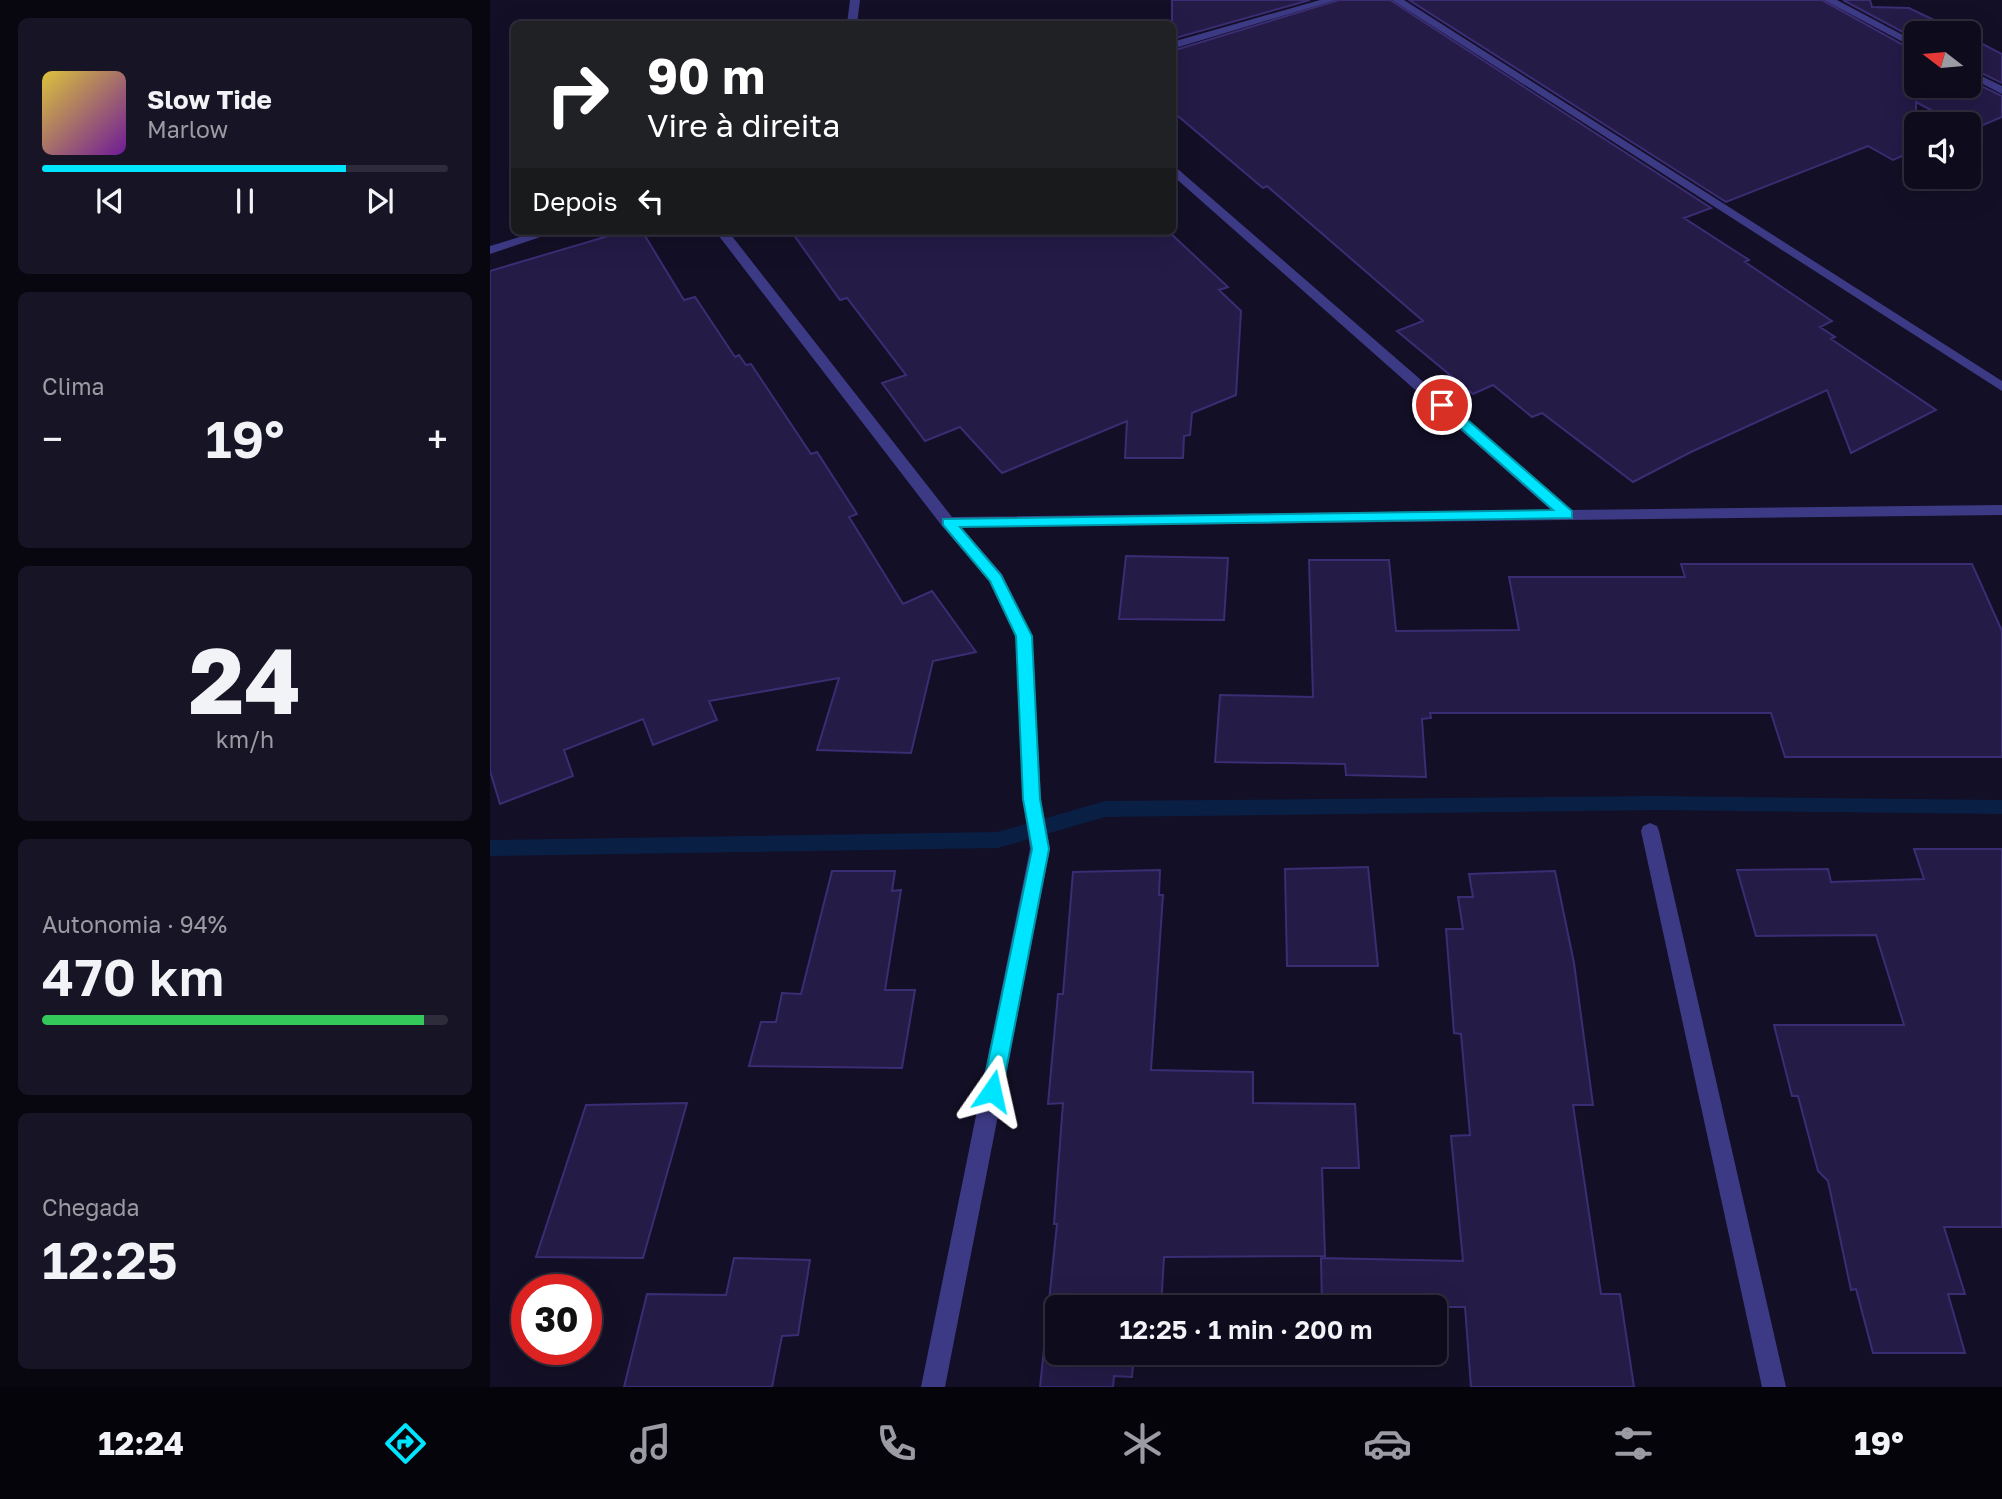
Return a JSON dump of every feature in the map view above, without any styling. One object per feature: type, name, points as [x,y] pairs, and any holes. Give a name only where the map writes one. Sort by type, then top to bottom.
[{"type":"street","points":[[852,21],[855,0]]},
{"type":"street","points":[[1176,45],[1331,0]]},
{"type":"street","points":[[1397,0],[2002,387]]},
{"type":"street","points":[[1829,0],[1904,40]]},
{"type":"street","points":[[1981,80],[2002,91]]},
{"type":"street","points":[[1176,172],[1567,515]]},
{"type":"street","points":[[490,250],[539,235]]},
{"type":"street","points":[[724,235],[948,522],[996,578],[1024,636],[1032,799],[1040,849],[933,1387]]},
{"type":"street","points":[[948,522],[2002,510]]},
{"type":"street","points":[[1650,831],[1774,1387]]},
{"type":"building","points":[[1172,0],[1310,0],[1176,38],[1176,21],[1172,21]]},
{"type":"building","points":[[1339,0],[1390,0],[1711,208],[1684,218],[1749,260],[1745,262],[1832,321],[1820,327],[1835,337],[1831,339],[1936,410],[1851,453],[1827,390],[1691,452],[1633,482],[1542,413],[1532,417],[1493,385],[1473,394],[1397,331],[1423,321],[1267,186],[1263,188],[1176,114],[1176,50]]},
{"type":"building","points":[[1409,0],[1822,0],[1904,45],[1904,98],[1981,98],[1981,86],[2002,96],[2002,117],[1981,126],[1981,112],[1935,112],[1916,102],[1916,112],[1904,112],[1904,155],[1893,160],[1868,146],[1726,202]]},
{"type":"building","points":[[1843,0],[1870,0],[1872,7],[1909,8],[1936,21],[1904,21],[1904,33]]},
{"type":"building","points":[[1981,43],[2002,54],[2002,83],[1981,73]]},
{"type":"building","points":[[612,235],[644,235],[684,300],[695,297],[735,357],[739,355],[746,365],[751,364],[811,454],[817,452],[857,514],[849,517],[903,604],[932,591],[976,652],[933,661],[911,753],[817,750],[839,678],[709,701],[717,720],[653,745],[643,719],[564,750],[573,776],[500,804],[490,771],[490,271]]},
{"type":"building","points":[[794,235],[1172,235],[1228,287],[1219,290],[1241,311],[1236,395],[1192,413],[1190,435],[1184,436],[1183,458],[1125,458],[1127,421],[1002,473],[960,427],[925,441],[882,383],[906,375],[847,298],[840,300]]},
{"type":"building","points":[[1126,556],[1228,558],[1224,620],[1119,619]]},
{"type":"building","points":[[1309,560],[1389,560],[1396,631],[1519,630],[1509,577],[1685,577],[1681,564],[1972,564],[2002,631],[2002,757],[1785,757],[1771,713],[1430,713],[1431,718],[1422,719],[1426,777],[1346,775],[1345,764],[1215,762],[1220,695],[1313,697]]},
{"type":"building","points":[[1914,849],[2002,849],[2002,1227],[1944,1227],[1965,1294],[1948,1294],[1965,1353],[1873,1353],[1856,1289],[1851,1290],[1828,1181],[1818,1171],[1798,1096],[1792,1096],[1774,1025],[1904,1025],[1876,935],[1756,936],[1737,870],[1828,869],[1831,882],[1924,879]]},
{"type":"building","points":[[1368,867],[1378,966],[1287,966],[1285,869]]},
{"type":"building","points":[[1160,870],[1159,895],[1163,895],[1151,1070],[1253,1072],[1253,1103],[1355,1104],[1359,1168],[1322,1168],[1325,1256],[1164,1257],[1162,1295],[1050,1295],[1057,1224],[1054,1224],[1063,1103],[1048,1104],[1058,994],[1063,994],[1073,872]]},
{"type":"building","points":[[832,871],[895,871],[892,891],[901,890],[885,990],[915,990],[902,1068],[749,1066],[761,1022],[776,1022],[782,993],[801,994]]},
{"type":"building","points":[[1555,871],[1574,963],[1593,1105],[1573,1105],[1601,1294],[1620,1294],[1634,1387],[1471,1387],[1465,1307],[1447,1307],[1447,1295],[1322,1295],[1321,1258],[1463,1261],[1451,1136],[1470,1135],[1461,1034],[1454,1033],[1446,929],[1463,929],[1458,897],[1473,897],[1469,874]]},
{"type":"building","points":[[687,1103],[643,1258],[536,1257],[586,1105]]},
{"type":"building","points":[[734,1258],[810,1260],[798,1335],[782,1336],[772,1387],[624,1387],[647,1294],[726,1295]]},
{"type":"building","points":[[1045,1339],[1045,1365],[1133,1365],[1132,1377],[1114,1376],[1113,1387],[1040,1387]]},
{"type":"waterway","points":[[490,848],[998,840],[1105,809],[1658,803],[2002,807]]},
{"type":"route","points":[[992,1091],[1040,849],[1032,799],[1024,636],[996,578],[948,522],[1567,515],[1442,405]]}]
